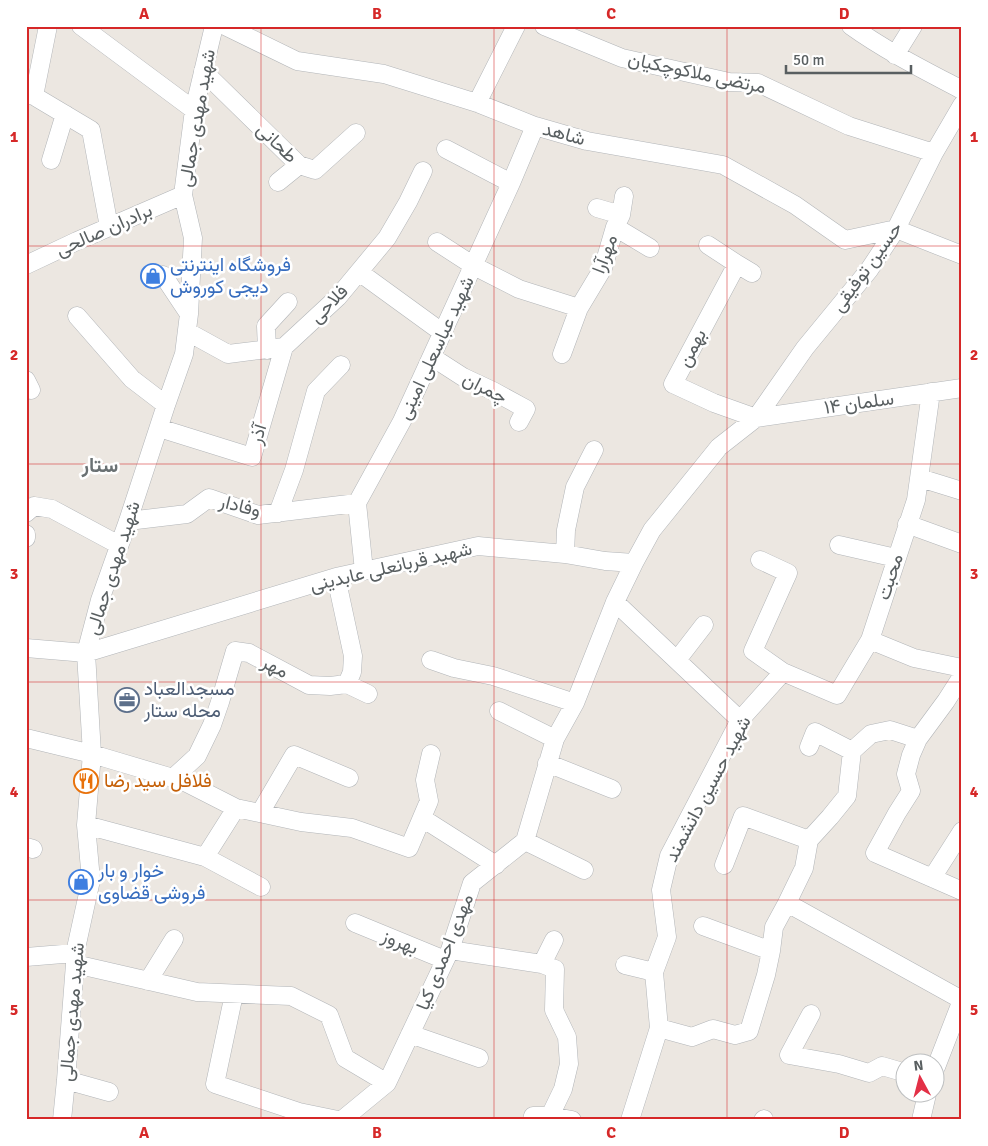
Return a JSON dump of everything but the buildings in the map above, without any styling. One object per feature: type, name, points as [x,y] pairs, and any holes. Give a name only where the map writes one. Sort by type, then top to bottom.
[{"type":"street","points":[[48,26],[30,95],[91,130],[108,227]]},
{"type":"street","points":[[81,26],[194,110]]},
{"type":"street","name":"شهید مهدی جمالی","points":[[62,1120],[75,959],[91,880],[86,825],[92,754],[86,653],[100,600],[184,354],[188,332],[193,238],[183,195],[194,110],[214,26]]},
{"type":"street","name":"شاهد","points":[[225,26],[297,61],[384,74],[478,102],[535,126],[587,141],[723,166],[795,204],[845,240],[896,229]]},
{"type":"street","points":[[478,102],[516,26]]},
{"type":"street","name":"مرتضی ملاکوچکیان","points":[[544,26],[622,58],[730,82],[758,83],[849,126],[934,153]]},
{"type":"street","points":[[851,26],[895,55],[962,90]]},
{"type":"street","points":[[895,55],[913,26]]},
{"type":"street","name":"طحانی","points":[[203,71],[299,165],[314,170],[356,134]]},
{"type":"street","name":"حسین توفیقی","points":[[756,418],[805,348],[869,270],[896,229],[934,153],[962,105]]},
{"type":"street","points":[[51,160],[65,114]]},
{"type":"street","name":"شهید عباسعلی امینی","points":[[357,503],[402,421],[474,266],[535,126]]},
{"type":"street","points":[[446,150],[511,183]]},
{"type":"street","points":[[278,182],[299,165]]},
{"type":"street","name":"فلاحی","points":[[276,348],[338,297],[359,272],[387,238],[423,171]]},
{"type":"street","name":"برادران صالحی","points":[[26,265],[183,195]]},
{"type":"street","name":"مهرآرا","points":[[562,354],[579,308],[603,268],[624,196]]},
{"type":"street","points":[[597,208],[618,221],[650,248]]},
{"type":"street","points":[[896,229],[962,255]]},
{"type":"street","points":[[437,242],[474,266],[519,289],[579,308]]},
{"type":"street","points":[[708,245],[752,273]]},
{"type":"street","name":"بهمن","points":[[737,264],[673,384],[714,403],[756,418]]},
{"type":"street","points":[[359,272],[443,333]]},
{"type":"street","points":[[162,275],[189,314]]},
{"type":"street","points":[[188,332],[228,354],[276,348],[266,326],[288,302]]},
{"type":"street","points":[[77,316],[132,379],[166,405]]},
{"type":"street","name":"آذر","points":[[159,428],[252,457],[276,348]]},
{"type":"street","name":"چمران","points":[[432,357],[463,377],[493,391],[526,410],[518,422]]},
{"type":"street","points":[[278,512],[294,470],[316,391],[341,365]]},
{"type":"street","name":"سلمان ۱۴","points":[[756,418],[962,388]]},
{"type":"street","name":"محبت","points":[[783,672],[837,695],[870,640],[916,500],[930,392]]},
{"type":"street","points":[[584,870],[524,841],[555,739],[575,703],[615,602],[652,530],[719,447],[756,418]]},
{"type":"street","points":[[566,554],[566,530],[576,487],[594,450]]},
{"type":"street","points":[[920,478],[962,491]]},
{"type":"street","name":"وفادار","points":[[128,522],[187,514],[209,498],[258,515],[357,503]]},
{"type":"street","points":[[357,503],[364,571]]},
{"type":"street","points":[[26,513],[34,506],[52,509],[119,545]]},
{"type":"street","points":[[907,524],[962,544]]},
{"type":"street","points":[[839,545],[896,558]]},
{"type":"street","name":"شهید قربانعلی عابدینی","points":[[26,648],[86,653],[336,577],[478,546],[566,554],[605,561],[634,563]]},
{"type":"street","points":[[760,560],[788,573],[753,651],[783,672]]},
{"type":"street","points":[[336,577],[353,656],[352,672],[347,684],[368,694]]},
{"type":"street","points":[[615,602],[740,720]]},
{"type":"street","points":[[677,660],[704,624]]},
{"type":"street","points":[[870,640],[914,658],[962,668]]},
{"type":"street","name":"مهر","points":[[173,778],[197,756],[220,702],[235,651],[249,653],[310,685],[330,686],[347,684]]},
{"type":"street","points":[[431,660],[454,668],[493,676],[575,703]]},
{"type":"street","name":"شهید حسین دانشمند","points":[[630,1120],[659,1028],[654,972],[667,938],[661,890],[669,856],[740,720],[783,672]]},
{"type":"street","points":[[962,676],[918,739],[906,774],[911,791],[875,853],[962,891]]},
{"type":"street","points":[[499,711],[555,739]]},
{"type":"street","points":[[659,1028],[692,1037],[713,1029],[735,1036],[749,1032],[766,975],[774,928],[804,868],[808,840],[847,796],[852,751],[871,734],[890,730],[918,739]]},
{"type":"street","points":[[809,746],[815,732],[852,751]]},
{"type":"street","points":[[26,738],[92,754],[173,778],[187,783],[236,808],[301,822],[352,828],[409,848],[430,801],[425,780],[431,754]]},
{"type":"street","points":[[260,813],[294,755],[349,778]]},
{"type":"street","points":[[548,764],[612,789]]},
{"type":"street","points":[[205,857],[236,808]]},
{"type":"street","points":[[724,865],[743,816],[808,840]]},
{"type":"street","points":[[422,818],[496,865]]},
{"type":"street","points":[[86,825],[205,857],[261,887]]},
{"type":"street","points":[[932,878],[962,831]]},
{"type":"street","name":"مهدی احمدی کیا","points":[[340,1120],[387,1084],[448,955],[472,884],[524,841]]},
{"type":"street","points":[[787,903],[962,1000],[941,1054]]},
{"type":"street","name":"بهروز","points":[[355,924],[448,955],[542,964]]},
{"type":"street","points":[[703,926],[771,950]]},
{"type":"street","points":[[148,981],[174,939]]},
{"type":"street","points":[[550,1116],[563,1089],[569,1064],[567,1037],[554,1010],[555,969],[542,964],[554,940]]},
{"type":"street","points":[[26,957],[75,959],[148,981],[197,992],[291,996],[329,1015],[345,1058],[387,1084]]},
{"type":"street","points":[[625,965],[654,972]]},
{"type":"street","points":[[234,994],[215,1084],[299,1112],[340,1120]]},
{"type":"street","points":[[811,1014],[789,1055],[839,1064],[870,1073],[882,1066],[896,1070]]},
{"type":"street","points":[[410,1034],[479,1058]]},
{"type":"street","points":[[66,1080],[109,1092]]},
{"type":"street","points":[[921,1120],[925,1104]]},
{"type":"street","points":[[532,1120],[533,1116],[550,1116],[572,1120]]},
{"type":"place","name":"فروشگاه اینترنتی دیجی کوروش","points":[[153,276]]},
{"type":"place","name":"مسجدالعباد محله ستار","points":[[127,700]]},
{"type":"place","name":"فلافل سید رضا","points":[[86,781]]},
{"type":"place","name":"خوار و بار فروشی قضاوی","points":[[81,882]]},
{"type":"district","name":"ستار","points":[[100,465]]}]
